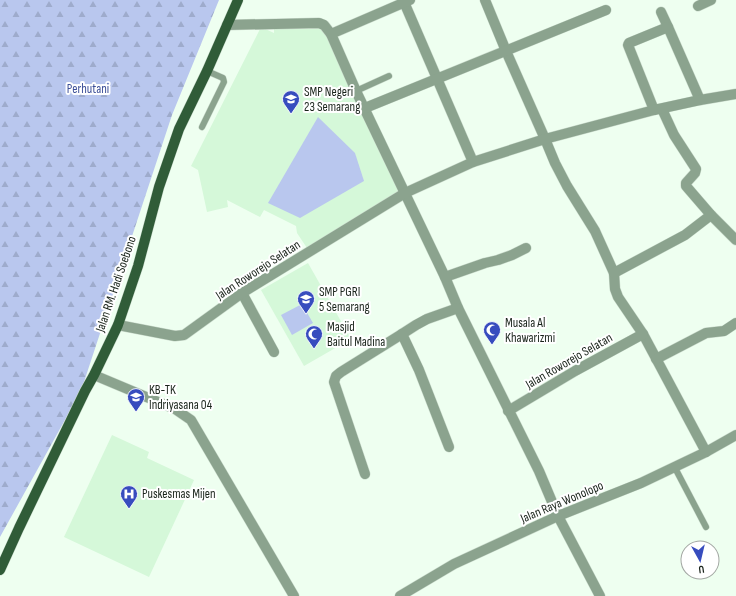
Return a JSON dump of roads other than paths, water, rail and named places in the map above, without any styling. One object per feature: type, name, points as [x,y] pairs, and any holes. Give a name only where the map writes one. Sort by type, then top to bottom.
[{"type":"main road","name":"Jalan RM. Hadi Soebono","points":[[0,570],[118,325],[138,266],[161,180],[179,130],[238,0]]},
{"type":"street","points":[[485,0],[555,163],[567,186],[596,231],[614,273],[615,289],[618,297],[643,334],[706,452]]},
{"type":"street","points":[[698,6],[711,0]]},
{"type":"street","points":[[331,34],[407,1],[436,79],[473,162]]},
{"type":"street","points":[[365,108],[606,10]]},
{"type":"street","points":[[661,12],[700,100]]},
{"type":"street","points":[[227,25],[319,23],[324,25],[331,34],[356,91],[445,277],[458,308],[538,470],[558,516],[600,596]]},
{"type":"street","points":[[668,27],[629,43],[628,45],[658,109],[696,169],[696,173],[686,183],[686,186],[736,240]]},
{"type":"street","name":"Jalan Roworejo Selatan","points":[[118,325],[181,336],[186,334],[242,293],[405,193],[473,162],[545,139],[658,109],[736,94]]},
{"type":"street","points":[[614,273],[685,235],[712,215]]},
{"type":"street","points":[[445,277],[473,266],[512,255],[526,248]]},
{"type":"street","points":[[242,293],[274,352]]},
{"type":"street","points":[[365,474],[334,382],[336,376],[416,325],[427,319],[458,308]]},
{"type":"street","points":[[656,359],[706,333],[724,331],[736,323]]},
{"type":"street","points":[[402,334],[419,370],[449,446]]},
{"type":"street","name":"Jalan Roworejo Selatan","points":[[508,411],[575,371],[643,334]]},
{"type":"street","points":[[94,375],[175,409],[191,420],[294,596]]},
{"type":"street","name":"Jalan Raya Wonolopo","points":[[400,596],[454,564],[558,516],[641,483],[706,452],[736,435]]},
{"type":"lane","points":[[202,127],[224,82],[223,78],[207,71]]},
{"type":"lane","points":[[356,91],[389,76]]},
{"type":"lane","points":[[674,466],[706,527]]},
{"type":"place","name":"SMP Negeri 23 Semarang","points":[[291,114]]},
{"type":"place","name":"SMP PGRI 5 Semarang","points":[[306,314]]},
{"type":"place","name":"Musala Al Khawarizmi","points":[[492,345]]},
{"type":"place","name":"Masjid Baitul Madina","points":[[314,349]]},
{"type":"place","name":"KB-TK Indriyasana 04","points":[[136,412]]},
{"type":"place","name":"Puskesmas Mijen","points":[[129,509]]},
{"type":"park label","name":"Perhutani","points":[[88,89]]}]
